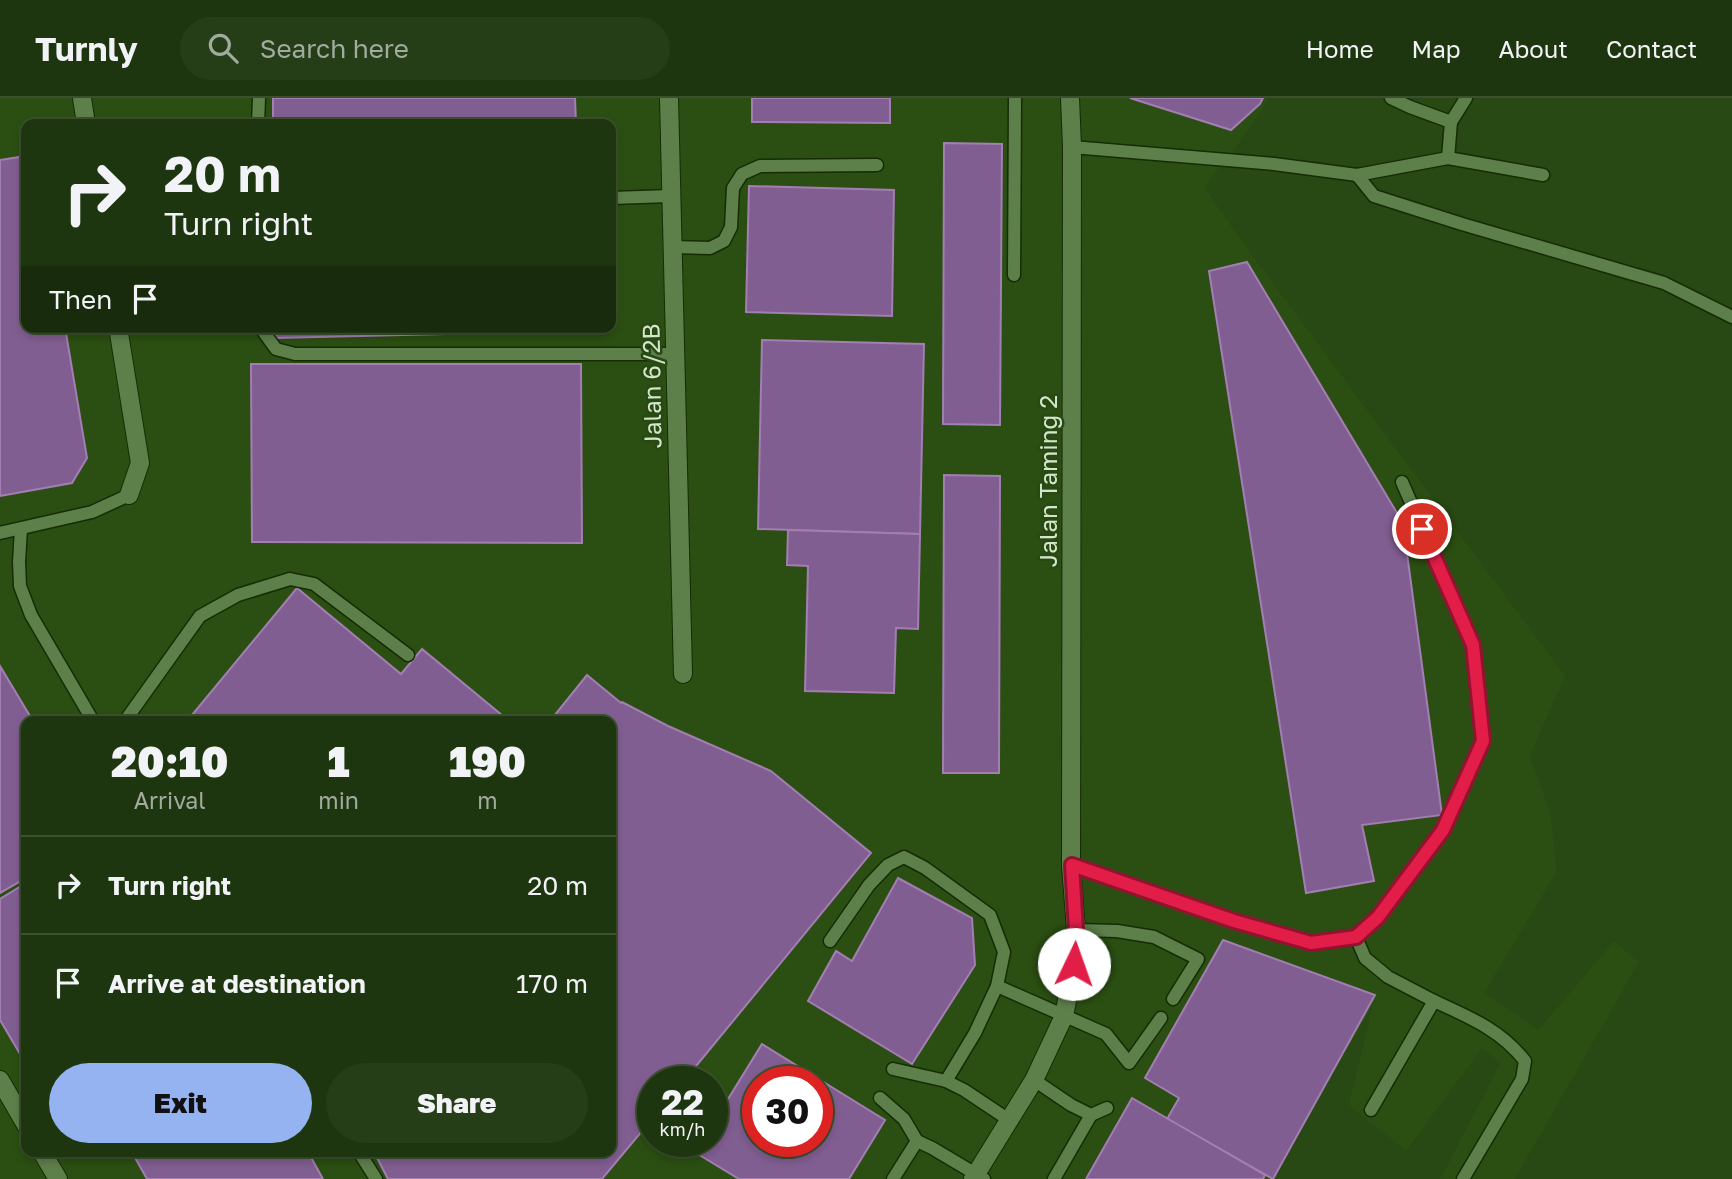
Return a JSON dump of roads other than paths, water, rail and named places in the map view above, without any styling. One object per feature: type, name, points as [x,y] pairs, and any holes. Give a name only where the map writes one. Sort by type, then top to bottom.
[{"type":"street","points":[[82,98],[85,119]]},
{"type":"street","name":"Jalan 6/2B","points":[[669,98],[683,674]]},
{"type":"street","name":"Jalan Taming 2","points":[[978,1177],[1034,1080],[1064,1016],[1074,964],[1076,930],[1072,865],[1070,98]]},
{"type":"street","points":[[119,333],[140,463],[129,495]]},
{"type":"street","points":[[0,1080],[21,1116]]},
{"type":"street","points":[[45,1157],[58,1179]]},
{"type":"lane","points":[[258,119],[259,98]]},
{"type":"lane","points":[[1014,275],[1015,98]]},
{"type":"lane","points":[[1391,98],[1451,122]]},
{"type":"lane","points":[[1448,158],[1451,122],[1466,98]]},
{"type":"lane","points":[[1072,147],[1273,164],[1357,175],[1448,158],[1543,175]]},
{"type":"lane","points":[[672,247],[710,247],[724,241],[731,227],[733,188],[742,174],[760,166],[877,165]]},
{"type":"lane","points":[[1357,175],[1374,196],[1664,283],[1732,317]]},
{"type":"lane","points":[[616,198],[671,196]]},
{"type":"lane","points":[[264,333],[276,349],[295,354],[675,354]]},
{"type":"lane","points":[[1072,865],[1234,921],[1311,943],[1356,937],[1378,917],[1443,830],[1483,741],[1473,645],[1402,482]]},
{"type":"lane","points":[[0,533],[92,512],[129,495]]},
{"type":"lane","points":[[21,529],[20,586],[31,615],[90,716]]},
{"type":"lane","points":[[129,716],[201,616],[237,595],[290,579],[314,584],[408,655]]},
{"type":"lane","points":[[830,941],[869,885],[888,865],[904,857],[925,868],[990,915],[1004,952],[997,986],[975,1033],[946,1081]]},
{"type":"lane","points":[[1076,930],[1117,931],[1154,937],[1198,959],[1173,999]]},
{"type":"lane","points":[[1356,937],[1365,958],[1388,977],[1478,1021],[1513,1045],[1525,1061],[1522,1079],[1463,1179]]},
{"type":"lane","points":[[997,986],[1106,1034],[1129,1063],[1161,1018]]},
{"type":"lane","points":[[1371,1110],[1434,1001]]},
{"type":"lane","points":[[893,1069],[946,1081],[1009,1120]]},
{"type":"lane","points":[[1034,1080],[1091,1115]]},
{"type":"lane","points":[[880,1098],[904,1119],[917,1141],[978,1177]]},
{"type":"lane","points":[[1054,1179],[1091,1115],[1107,1108]]},
{"type":"lane","points":[[894,1179],[917,1141]]},
{"type":"lane","points":[[362,1157],[376,1179]]}]
